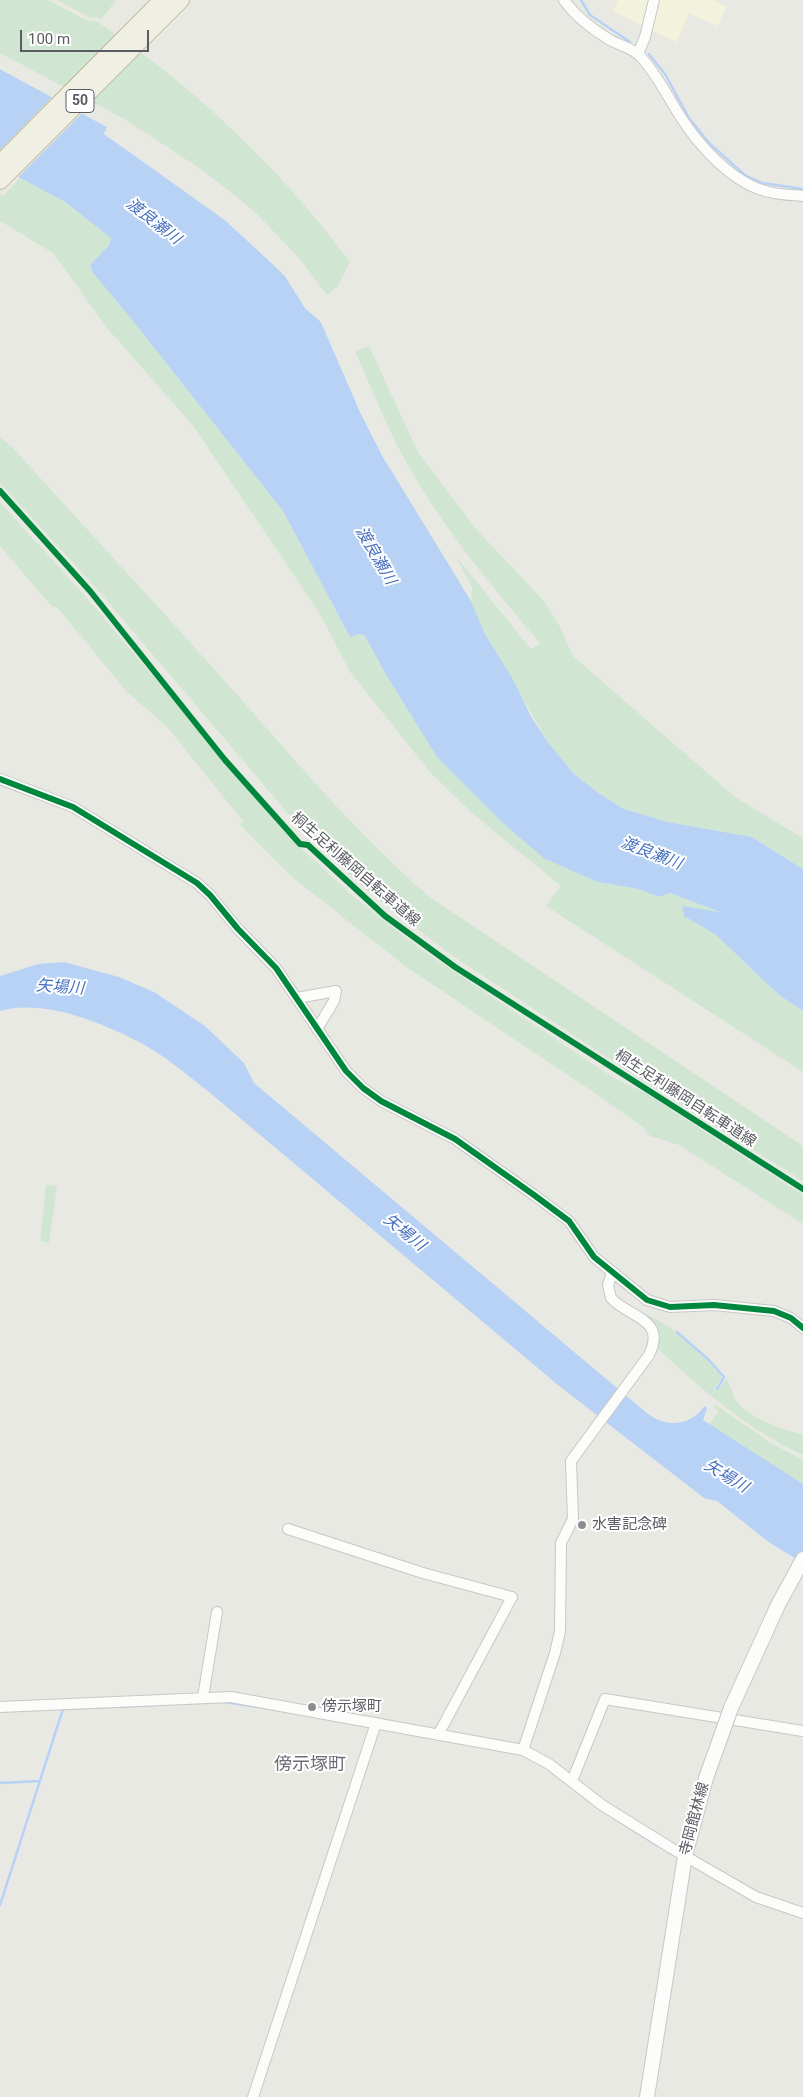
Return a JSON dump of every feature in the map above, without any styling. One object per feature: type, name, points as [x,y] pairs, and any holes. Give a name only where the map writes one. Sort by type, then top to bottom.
[{"type":"highway","name":"50","points":[[0,181],[154,18],[162,0]]},
{"type":"highway","name":"50","points":[[0,163],[154,18],[181,0]]},
{"type":"main road","name":"寺岡館林線","points":[[646,2097],[685,1856],[706,1778],[731,1708],[784,1594],[803,1559]]},
{"type":"street","points":[[564,0],[579,18],[593,29],[638,54],[656,75],[681,118],[699,142],[732,173],[753,187],[769,192],[803,196]]},
{"type":"street","points":[[638,54],[645,37],[654,0]]},
{"type":"street","points":[[0,779],[73,808],[197,883],[276,968],[346,1071],[363,1088],[381,1100],[455,1139],[569,1221],[594,1256],[612,1273],[647,1300],[662,1306],[676,1307],[714,1304],[774,1311],[791,1318],[803,1328]]},
{"type":"street","points":[[298,998],[336,991],[334,1001],[317,1030]]},
{"type":"street","points":[[522,1750],[555,1653],[560,1631],[561,1543],[573,1519],[570,1466],[573,1456],[649,1355],[654,1342],[651,1327],[647,1321],[611,1298],[608,1285],[612,1273]]},
{"type":"street","points":[[288,1529],[423,1573],[512,1597],[438,1735]]},
{"type":"street","points":[[203,1697],[217,1612]]},
{"type":"street","points":[[0,1707],[231,1697],[522,1750],[549,1764],[631,1824],[685,1856],[756,1897],[803,1913]]},
{"type":"street","points":[[572,1781],[605,1699],[803,1731]]},
{"type":"street","points":[[253,2097],[376,1723]]},
{"type":"shaded area","points":[[0,0],[48,0],[88,21],[96,21],[132,46],[201,101],[234,131],[295,194],[350,262],[338,286],[327,295],[299,258],[254,211],[202,170],[126,120],[0,53]]},
{"type":"shaded area","points":[[57,0],[116,0],[101,20],[97,17],[90,18]]},
{"type":"shaded area","points":[[618,0],[650,0],[643,26],[613,11]]},
{"type":"shaded area","points":[[659,0],[713,0],[727,7],[717,26],[689,13],[677,42],[651,30]]},
{"type":"shaded area","points":[[20,178],[65,202],[111,238],[109,245],[90,265],[93,273],[283,511],[350,637],[360,634],[365,636],[385,673],[410,710],[598,882],[638,889],[659,897],[670,893],[723,913],[682,906],[684,916],[716,935],[779,995],[803,1011],[803,1072],[546,906],[561,886],[473,814],[429,771],[350,672],[320,614],[194,427],[107,328],[53,253],[0,221],[0,194],[3,196]]},
{"type":"shaded area","points":[[369,346],[418,452],[477,530],[544,601],[559,625],[573,656],[735,797],[803,838],[803,869],[752,837],[668,822],[624,809],[597,792],[573,773],[547,741],[485,634],[471,605],[472,587],[455,555],[531,649],[540,643],[464,550],[429,500],[399,449],[355,351]]},
{"type":"shaded area","points":[[0,437],[13,448],[139,586],[319,787],[402,872],[431,898],[803,1146],[803,1181],[631,1073],[450,954],[363,887],[316,843],[285,810],[97,589],[0,483]]},
{"type":"shaded area","points":[[0,502],[87,598],[271,816],[303,850],[354,897],[419,948],[614,1078],[647,1094],[803,1195],[803,1224],[679,1145],[650,1136],[643,1127],[602,1098],[405,966],[292,877],[240,825],[243,821],[166,726],[126,691],[57,607],[52,607],[0,546]]},
{"type":"shaded area","points":[[46,1185],[57,1186],[49,1243],[40,1241]]},
{"type":"shaded area","points":[[648,1315],[688,1341],[723,1375],[715,1388],[718,1390],[726,1379],[736,1400],[748,1412],[776,1426],[803,1435],[803,1455],[763,1434],[726,1408],[657,1348],[659,1335]]},
{"type":"shaded area","points":[[715,1404],[769,1442],[803,1460],[803,1484],[709,1425],[719,1411],[713,1407]]},
{"type":"water","name":"渡良瀬川","points":[[0,69],[107,127],[104,134],[226,221],[285,276],[305,308],[321,322],[361,414],[383,457],[465,588],[485,634],[515,683],[530,715],[547,741],[573,773],[597,792],[624,809],[668,822],[752,837],[803,869],[803,1011],[779,995],[716,935],[684,916],[682,906],[720,912],[670,893],[659,897],[638,889],[598,882],[545,859],[504,824],[437,757],[385,673],[365,636],[360,634],[350,637],[283,511],[93,273],[90,265],[109,245],[111,238],[65,202],[0,167]]},
{"type":"water","name":"矢場川","points":[[64,962],[119,977],[154,992],[205,1026],[244,1063],[254,1083],[648,1414],[663,1421],[678,1423],[692,1418],[705,1406],[707,1408],[703,1420],[803,1484],[803,1563],[770,1543],[717,1501],[704,1498],[558,1385],[209,1092],[165,1058],[147,1046],[121,1033],[70,1014],[34,1008],[0,1011],[0,976],[38,964]]},
{"type":"pier","points":[[0,66],[109,125],[107,133],[188,189],[227,219],[286,275],[307,306],[323,320],[363,413],[385,455],[467,586],[471,601],[383,457],[361,414],[321,322],[305,308],[285,276],[226,221],[187,191],[104,134],[107,127],[82,113],[16,179],[0,170],[0,150],[52,97],[0,69]]},
{"type":"waterway","points":[[581,0],[590,15],[630,42]]},
{"type":"waterway","points":[[649,54],[665,74],[689,118],[710,144],[746,176],[762,183],[803,189]]},
{"type":"waterway","points":[[677,1332],[709,1360],[724,1377],[717,1389]]},
{"type":"waterway","points":[[224,1702],[266,1708]]},
{"type":"waterway","points":[[0,1905],[63,1709],[156,1705]]},
{"type":"waterway","points":[[0,1783],[40,1781]]},
{"type":"waterway","points":[[614,1818],[658,1846]]},
{"type":"cycle path","name":"桐生足利藤岡自転車道線","points":[[0,491],[90,591],[225,760],[300,844],[308,845],[385,916],[455,967],[803,1189]]},
{"type":"cycle path","points":[[0,779],[73,807],[197,883],[276,968],[346,1071],[363,1088],[381,1101],[455,1139],[569,1221],[594,1257],[647,1300],[670,1307],[714,1305],[774,1311],[791,1318],[803,1328]]},
{"type":"place","name":"水害記念碑","points":[[582,1525]]},
{"type":"place","name":"傍示塚町","points":[[312,1707]]},
{"type":"district","name":"傍示塚町","points":[[310,1765]]}]
